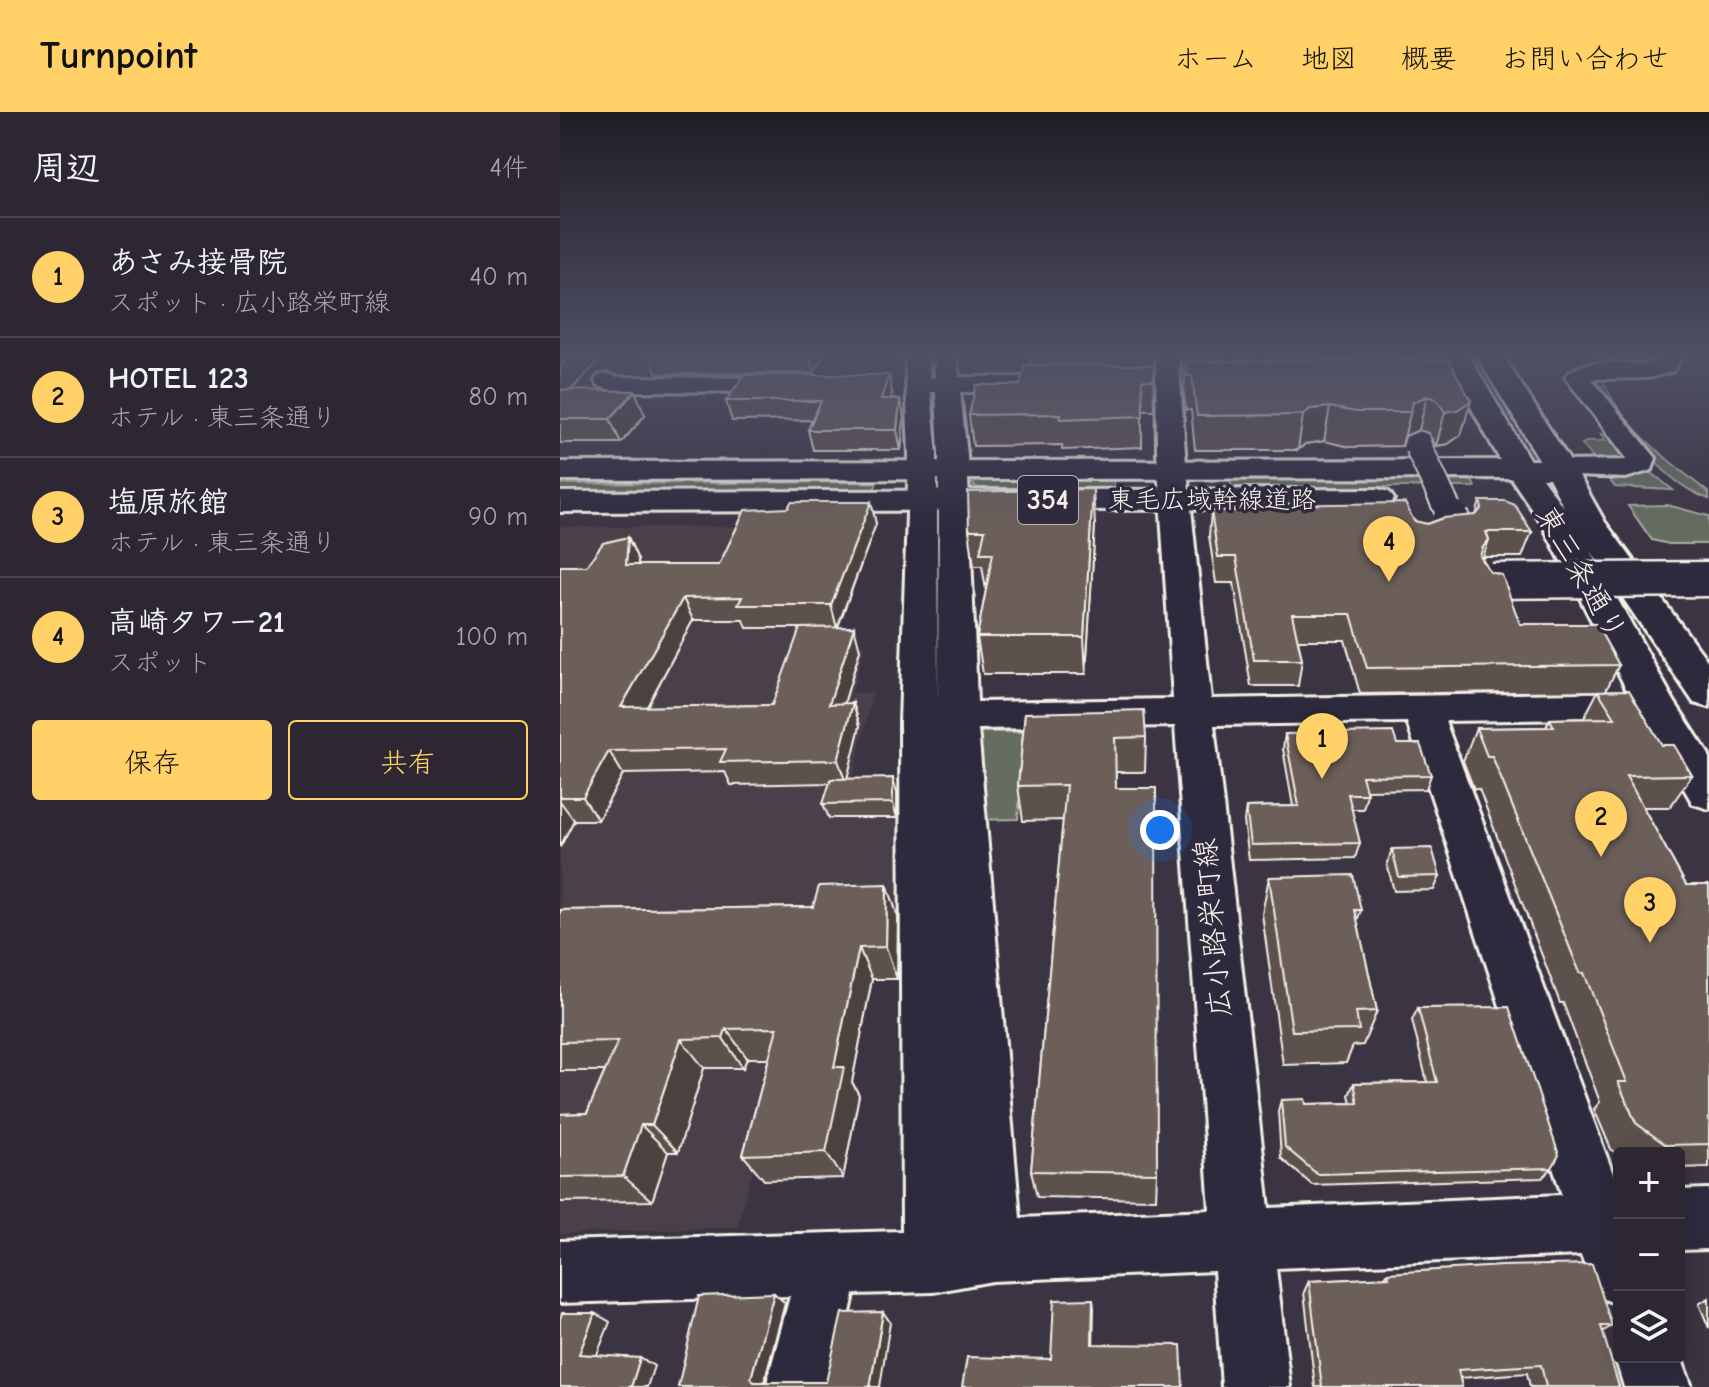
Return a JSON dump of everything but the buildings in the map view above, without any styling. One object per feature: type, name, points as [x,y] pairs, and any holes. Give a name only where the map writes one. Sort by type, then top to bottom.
[{"type":"main road","name":"東三条通り","points":[[1495,412],[1548,483],[1589,524],[1709,693]]},
{"type":"main road","name":"東三条通り","points":[[1515,412],[1548,483],[1559,524],[1656,706],[1709,792]]},
{"type":"main road","name":"東毛広域幹線道路","points":[[560,471],[938,485]]},
{"type":"main road","name":"東毛広域幹線道路","points":[[560,502],[938,485],[1548,483]]},
{"type":"street","points":[[928,412],[938,485],[933,1261]]},
{"type":"street","name":"広小路栄町線","points":[[1177,412],[1175,484],[1193,713],[1256,1387]]},
{"type":"street","points":[[1548,483],[1626,470],[1642,464],[1642,458],[1605,412]]},
{"type":"street","points":[[1418,446],[1446,528]]},
{"type":"street","points":[[1492,581],[1709,579]]},
{"type":"street","points":[[938,719],[1656,706]]},
{"type":"street","points":[[560,1272],[933,1261],[992,1250],[1242,1238],[1613,1240],[1422,710]]},
{"type":"street","points":[[938,719],[992,1250]]},
{"type":"street","points":[[1685,1220],[1709,1219]]},
{"type":"street","points":[[800,1387],[830,1262]]},
{"type":"street","points":[[1650,1363],[1658,1387]]},
{"type":"shaded area","points":[[851,526],[807,645],[865,645],[852,693],[873,693],[850,788],[910,786],[911,912],[823,915],[737,1227],[560,1234],[560,527]]},
{"type":"green space","points":[[1616,412],[1622,412],[1665,458],[1709,493],[1709,499],[1676,480],[1647,452]]},
{"type":"green space","points":[[1601,434],[1621,450],[1625,458],[1620,463],[1599,465],[1582,444],[1605,441]]},
{"type":"green space","points":[[1648,470],[1673,490],[1615,487],[1606,476],[1635,476]]},
{"type":"green space","points":[[1471,478],[1475,487],[1232,487],[1230,480]]},
{"type":"green space","points":[[1114,480],[1114,488],[979,488],[970,484],[980,481]]},
{"type":"green space","points":[[877,482],[874,490],[560,490],[560,484]]},
{"type":"green space","points":[[1667,505],[1709,516],[1709,544],[1669,544],[1652,540],[1628,506]]},
{"type":"green space","points":[[968,732],[1025,732],[1018,819],[973,820]]},
{"type":"place","name":"高崎タワー21","points":[[1389,582]]},
{"type":"place","name":"あさみ接骨院","points":[[1322,779]]},
{"type":"place","name":"HOTEL 123","points":[[1601,857]]},
{"type":"place","name":"塩原旅館","points":[[1650,943]]}]
